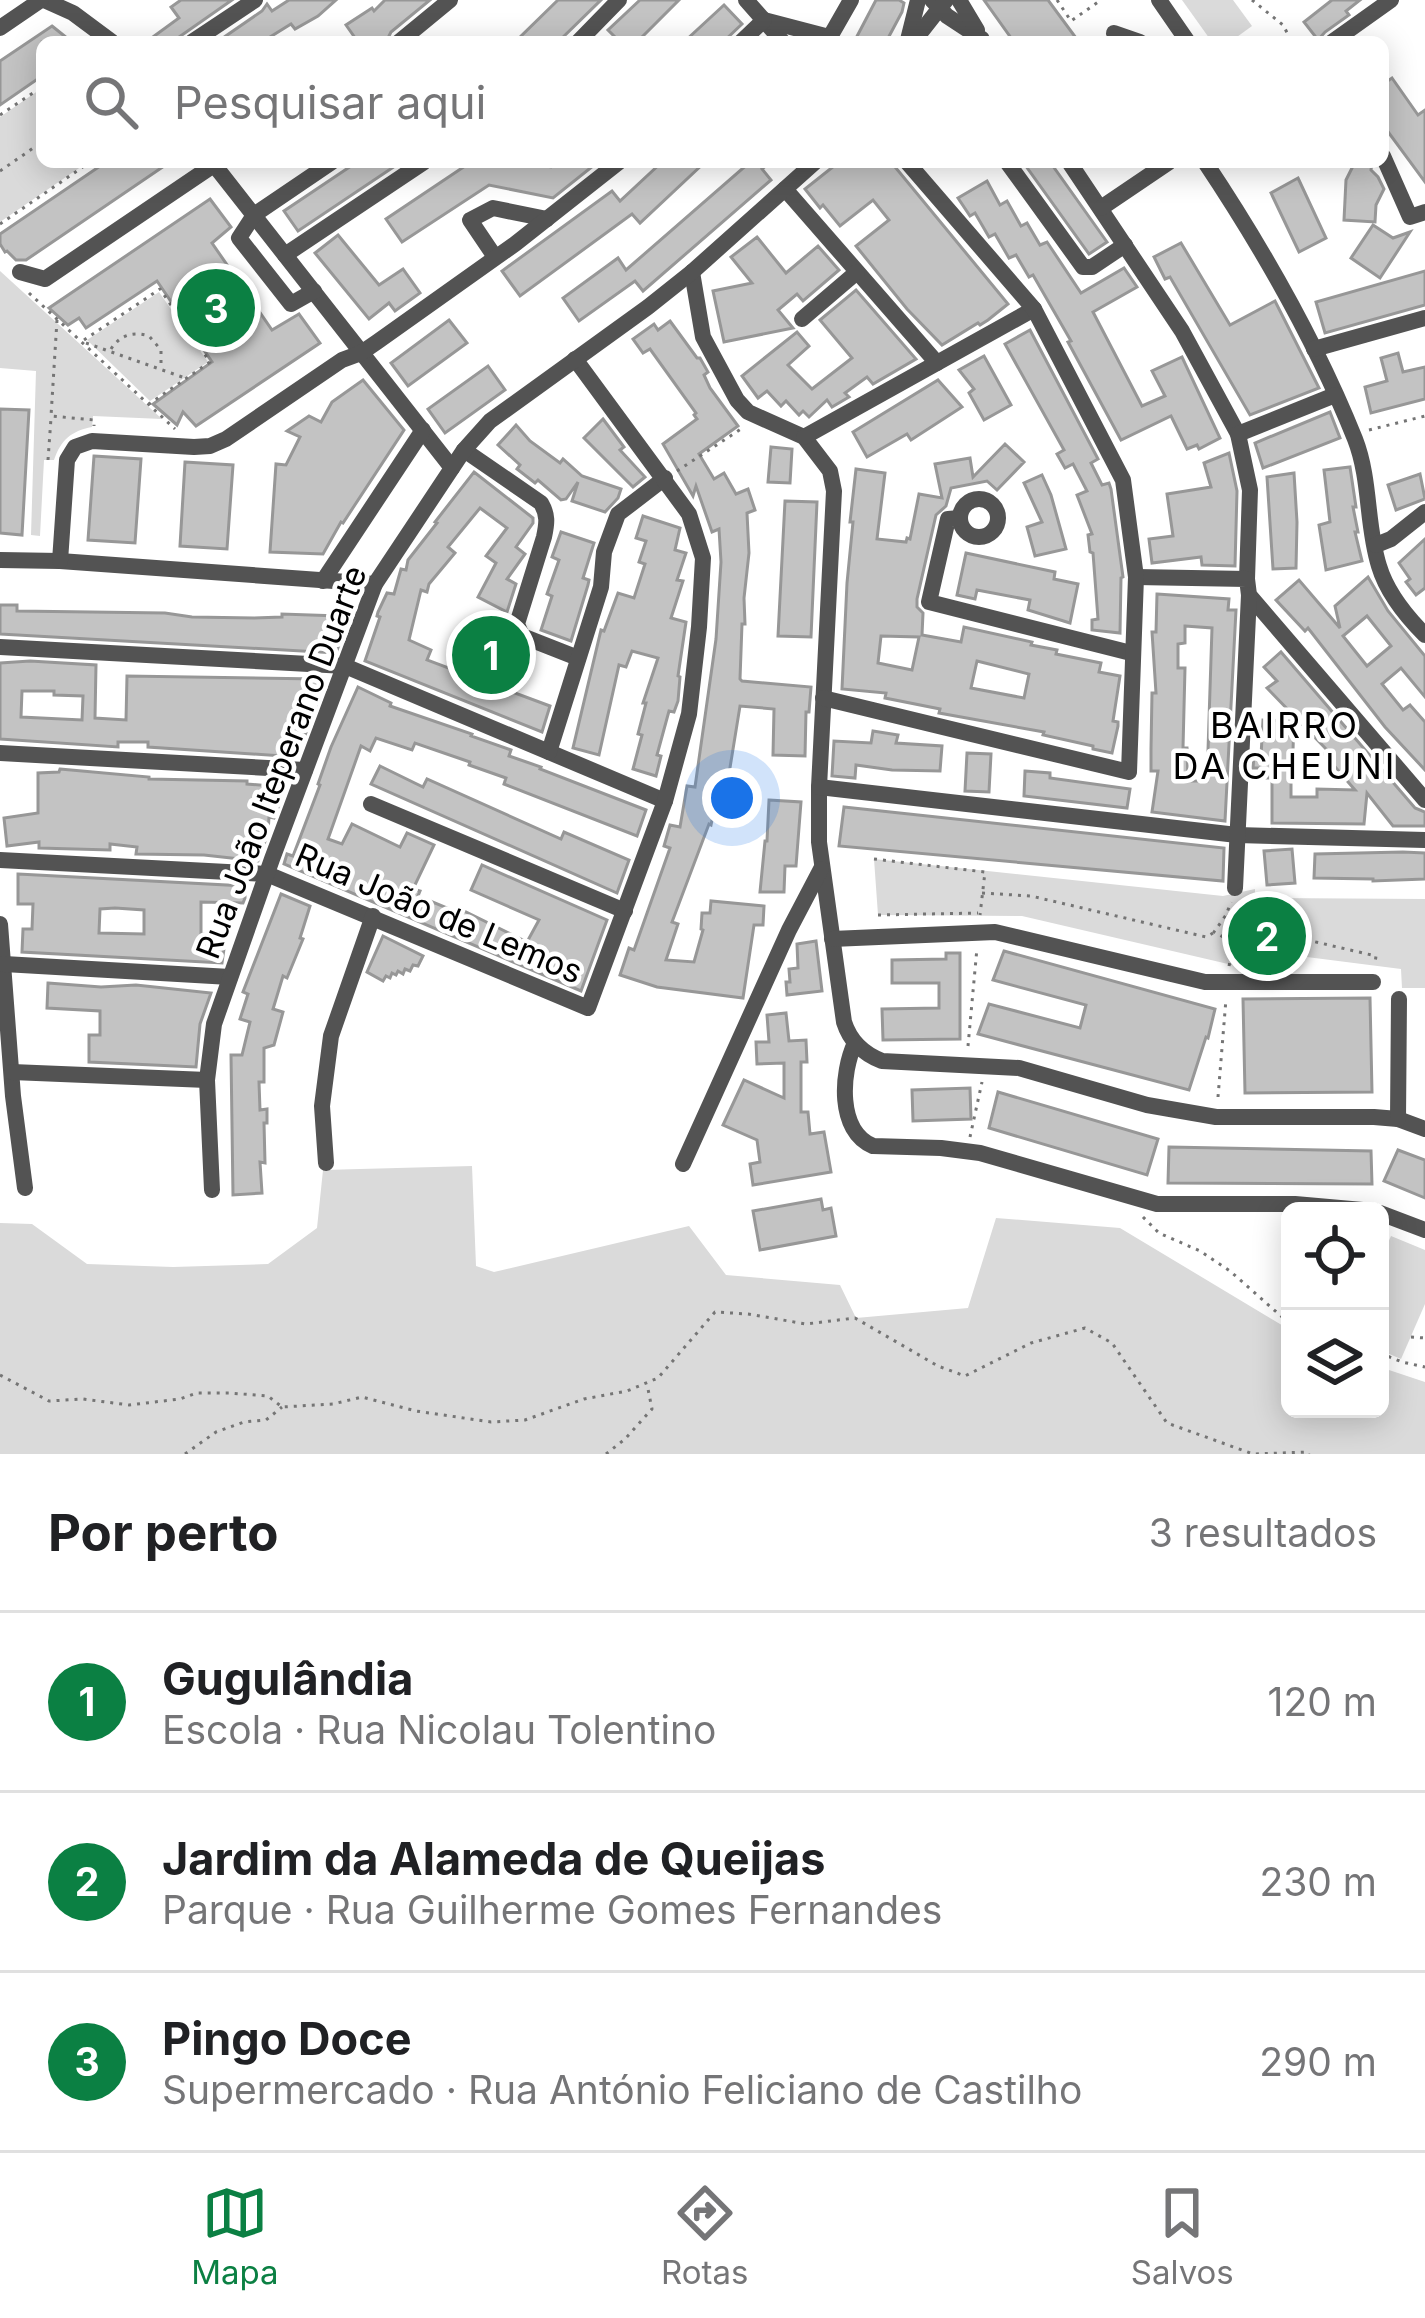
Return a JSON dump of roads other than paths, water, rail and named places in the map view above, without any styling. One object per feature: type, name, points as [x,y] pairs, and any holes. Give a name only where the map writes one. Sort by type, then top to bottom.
[{"type":"street","points":[[0,28],[46,0],[105,36]]},
{"type":"street","points":[[201,36],[255,0]]},
{"type":"street","points":[[407,36],[451,0]]},
{"type":"street","points":[[584,36],[620,0]]},
{"type":"street","points":[[746,0],[778,36]]},
{"type":"street","points":[[830,36],[851,0]]},
{"type":"street","points":[[911,36],[918,0]]},
{"type":"street","points":[[959,0],[981,36]]},
{"type":"street","points":[[1159,0],[1184,36]]},
{"type":"street","points":[[1341,36],[1391,0]]},
{"type":"street","points":[[914,36],[939,3],[978,36]]},
{"type":"street","points":[[764,20],[818,36]]},
{"type":"street","points":[[747,36],[764,20]]},
{"type":"street","points":[[1114,33],[1123,36]]},
{"type":"street","points":[[23,281],[45,279],[208,168]]},
{"type":"street","points":[[219,168],[452,468]]},
{"type":"street","points":[[314,291],[291,304],[239,238],[254,215],[323,168]]},
{"type":"street","points":[[285,255],[415,168]]},
{"type":"street","points":[[60,561],[68,455],[75,447],[92,441],[194,447],[226,439],[342,360],[361,353],[611,168]]},
{"type":"street","name":"Rua João Iteperano Duarte","points":[[212,1190],[206,1080],[214,1024],[375,584],[464,450],[490,421],[692,272],[808,168]]},
{"type":"street","points":[[823,698],[1129,772],[1136,578],[1123,479],[1034,309],[913,168]]},
{"type":"street","points":[[1010,168],[1083,267],[1092,267],[1125,245]]},
{"type":"street","points":[[1074,168],[1182,331],[1238,434],[1250,490],[1235,888]]},
{"type":"street","points":[[1101,208],[1160,168]]},
{"type":"street","points":[[1209,168],[1314,349],[1362,462],[1378,565],[1390,593],[1425,635]]},
{"type":"street","points":[[1388,168],[1410,218],[1425,212]]},
{"type":"street","points":[[1205,199],[1222,188]]},
{"type":"street","points":[[785,189],[937,363]]},
{"type":"street","points":[[495,257],[470,220],[493,208],[547,219]]},
{"type":"street","points":[[692,272],[703,337],[737,400],[748,412],[805,437],[830,471],[834,490],[819,787],[822,868],[844,1022],[855,1043],[882,1061],[1019,1068],[1147,1106],[1216,1117],[1374,1117],[1425,1129]]},
{"type":"street","points":[[802,319],[857,272]]},
{"type":"street","points":[[805,437],[1034,309]]},
{"type":"street","points":[[1314,349],[1425,317]]},
{"type":"street","points":[[371,804],[625,910],[665,801],[689,713],[703,558],[689,514],[575,359]]},
{"type":"street","points":[[1238,434],[1335,395]]},
{"type":"street","points":[[323,581],[422,430]]},
{"type":"street","points":[[464,450],[541,502],[547,522],[517,624],[522,636],[578,658]]},
{"type":"street","points":[[548,752],[601,587],[604,552],[618,514],[665,478]]},
{"type":"street","points":[[1376,545],[1425,512]]},
{"type":"street","points":[[960,518],[947,519],[929,602],[1132,653]]},
{"type":"street","points":[[0,560],[375,584]]},
{"type":"street","points":[[1136,578],[1248,587],[1425,800]]},
{"type":"street","points":[[0,647],[345,666],[665,801]]},
{"type":"street","points":[[0,753],[305,770]]},
{"type":"street","points":[[819,787],[1237,835],[1425,840]]},
{"type":"street","name":"Rua João de Lemos","points":[[0,860],[267,874],[588,1008],[625,910]]},
{"type":"street","points":[[682,1164],[822,868]]},
{"type":"street","points":[[326,1162],[322,1106],[331,1036],[373,916]]},
{"type":"street","points":[[832,939],[979,922],[1009,934],[1204,982],[1373,982]]},
{"type":"street","points":[[0,924],[12,1072],[6,1097],[25,1188]]},
{"type":"street","points":[[4,964],[230,977]]},
{"type":"street","points":[[1398,1119],[1399,999]]},
{"type":"street","points":[[855,1043],[846,1071],[848,1114],[856,1134],[873,1146],[967,1150],[1157,1204],[1281,1204]]},
{"type":"street","points":[[12,1072],[206,1080]]},
{"type":"street","points":[[1389,1216],[1425,1230]]},
{"type":"place","name":"Pingo Doce","points":[[216,308]]},
{"type":"place","name":"Gugulândia","points":[[491,655]]},
{"type":"place","name":"Jardim da Alameda de Queijas","points":[[1267,936]]},
{"type":"district","name":"BAIRRO DA CHEUNI","points":[[1285,746]]}]
